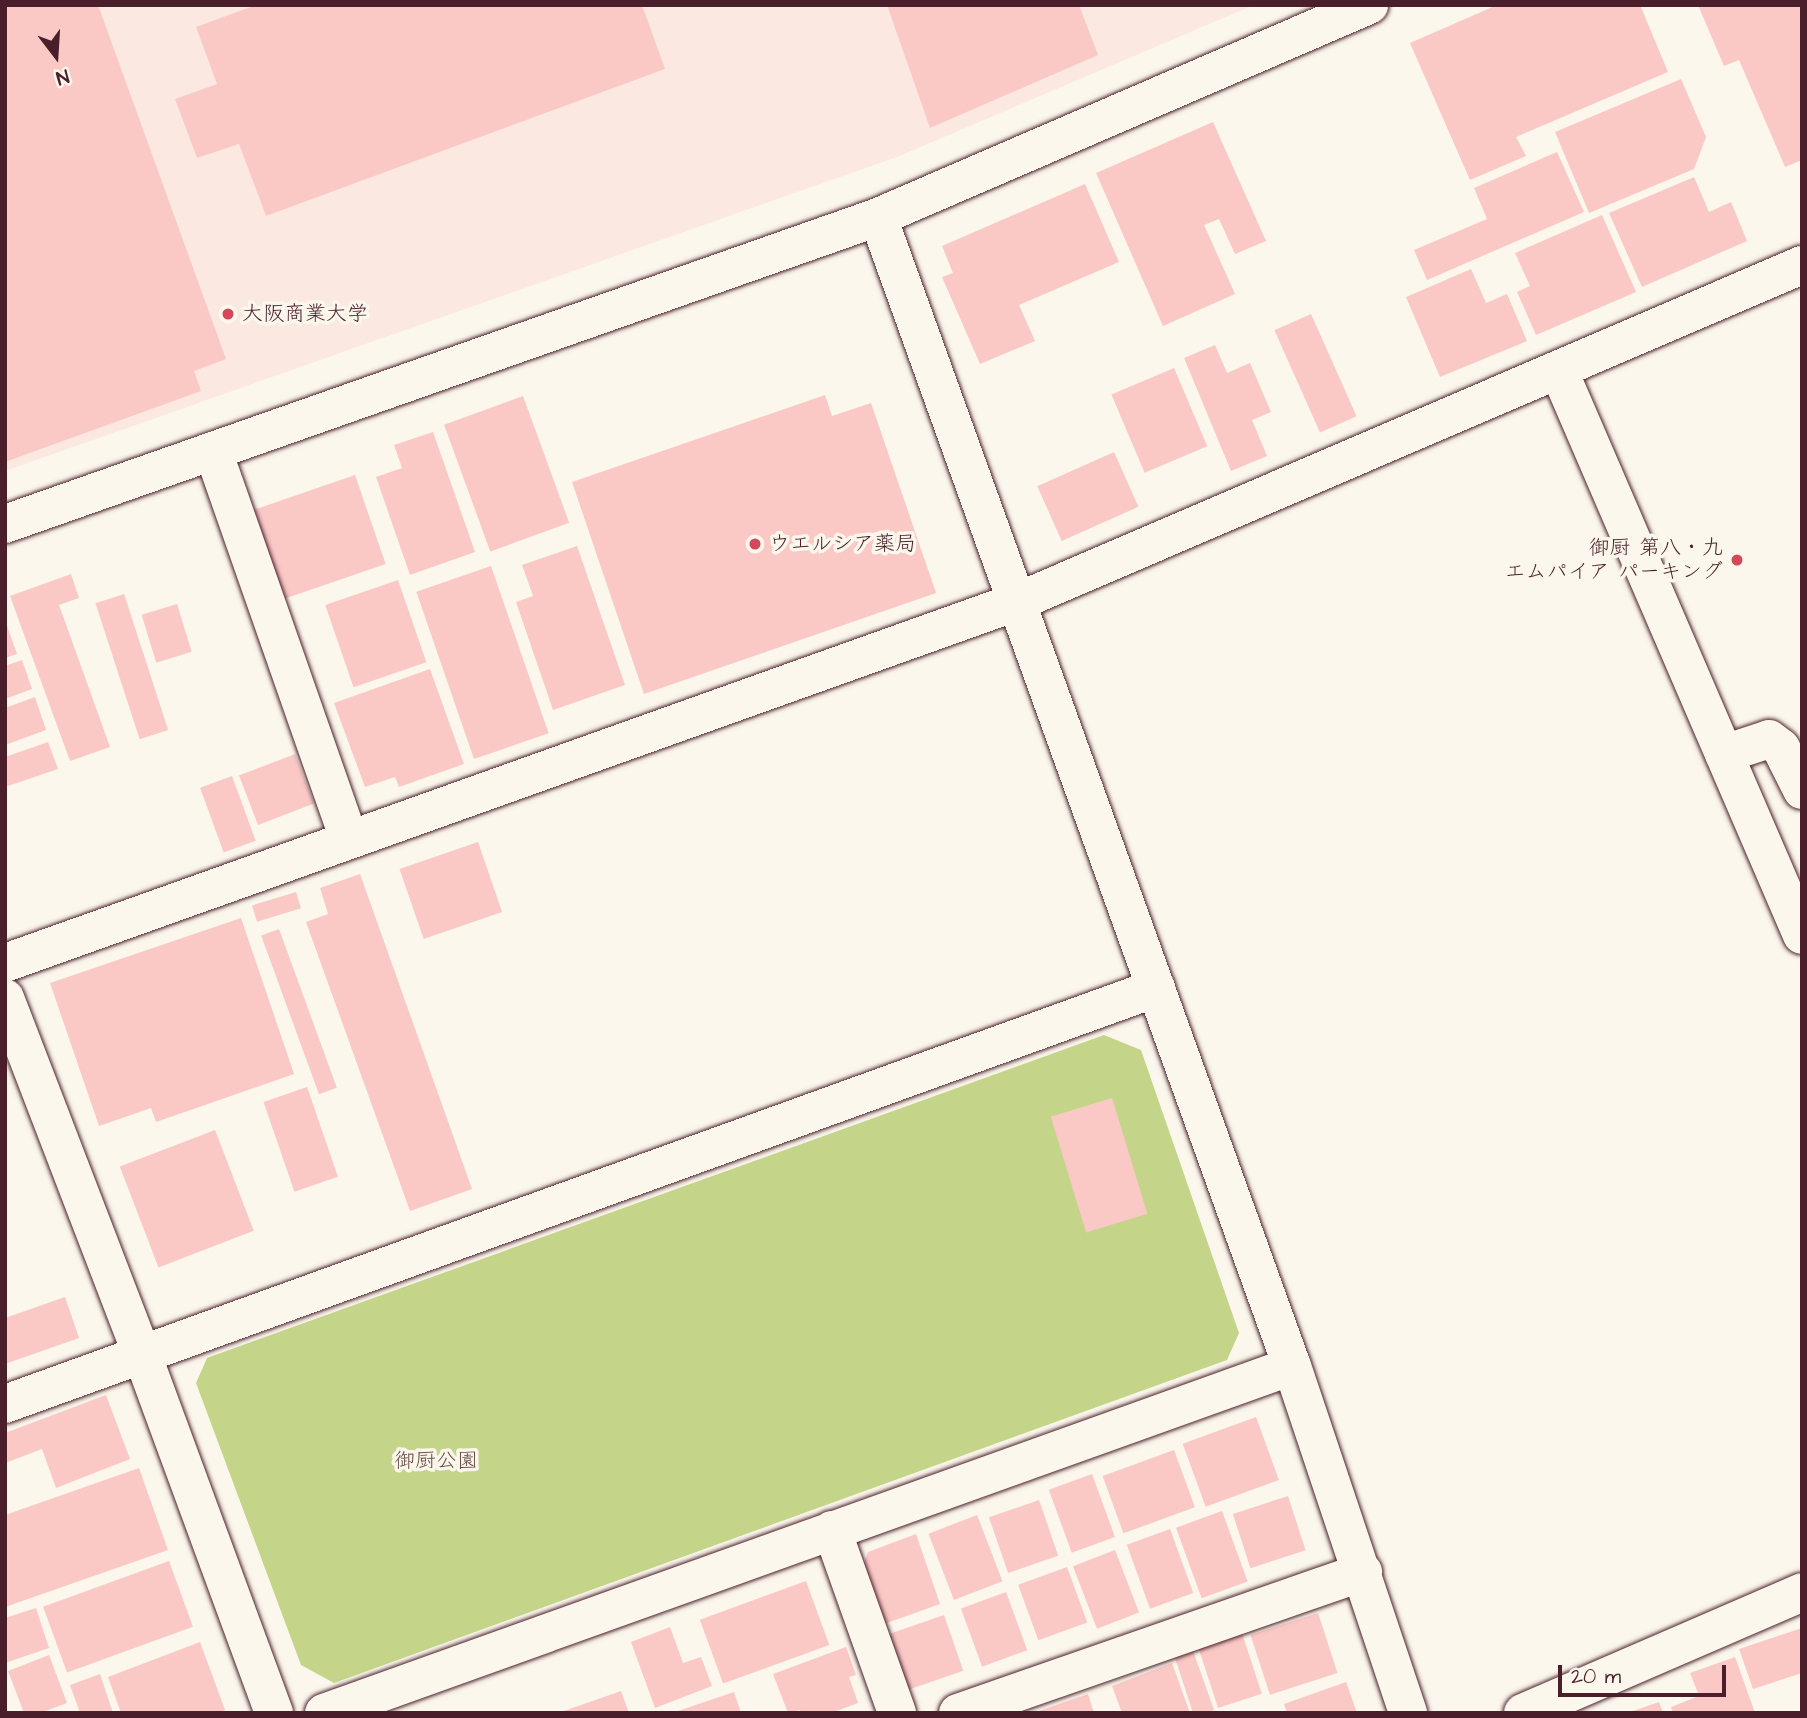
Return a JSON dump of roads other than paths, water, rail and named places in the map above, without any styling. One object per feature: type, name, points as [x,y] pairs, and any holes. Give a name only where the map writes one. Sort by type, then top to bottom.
[{"type":"street","points":[[5,524],[878,217],[1369,5]]},
{"type":"street","points":[[878,217],[1019,601],[1292,1366],[1408,1713]]},
{"type":"street","points":[[5,963],[1019,601],[1802,265]]},
{"type":"street","points":[[1559,371],[1802,934]]},
{"type":"street","points":[[213,451],[349,840]]},
{"type":"street","points":[[1724,754],[1769,739],[1781,748],[1800,786]]},
{"type":"street","points":[[5,1404],[1156,988]]},
{"type":"street","points":[[5,998],[142,1354],[274,1713]]},
{"type":"street","points":[[324,1713],[1292,1366]]},
{"type":"street","points":[[832,1530],[897,1713]]},
{"type":"street","points":[[958,1713],[1363,1572]]},
{"type":"street","points":[[1523,1713],[1802,1592]]},
{"type":"place","name":"大阪商業大学","points":[[228,314]]},
{"type":"place","name":"ウエルシア薬局","points":[[755,544]]},
{"type":"place","name":"御厨 第八・九 エムパイア パーキング","points":[[1737,560]]},
{"type":"park label","name":"御厨公園","points":[[436,1461]]}]
